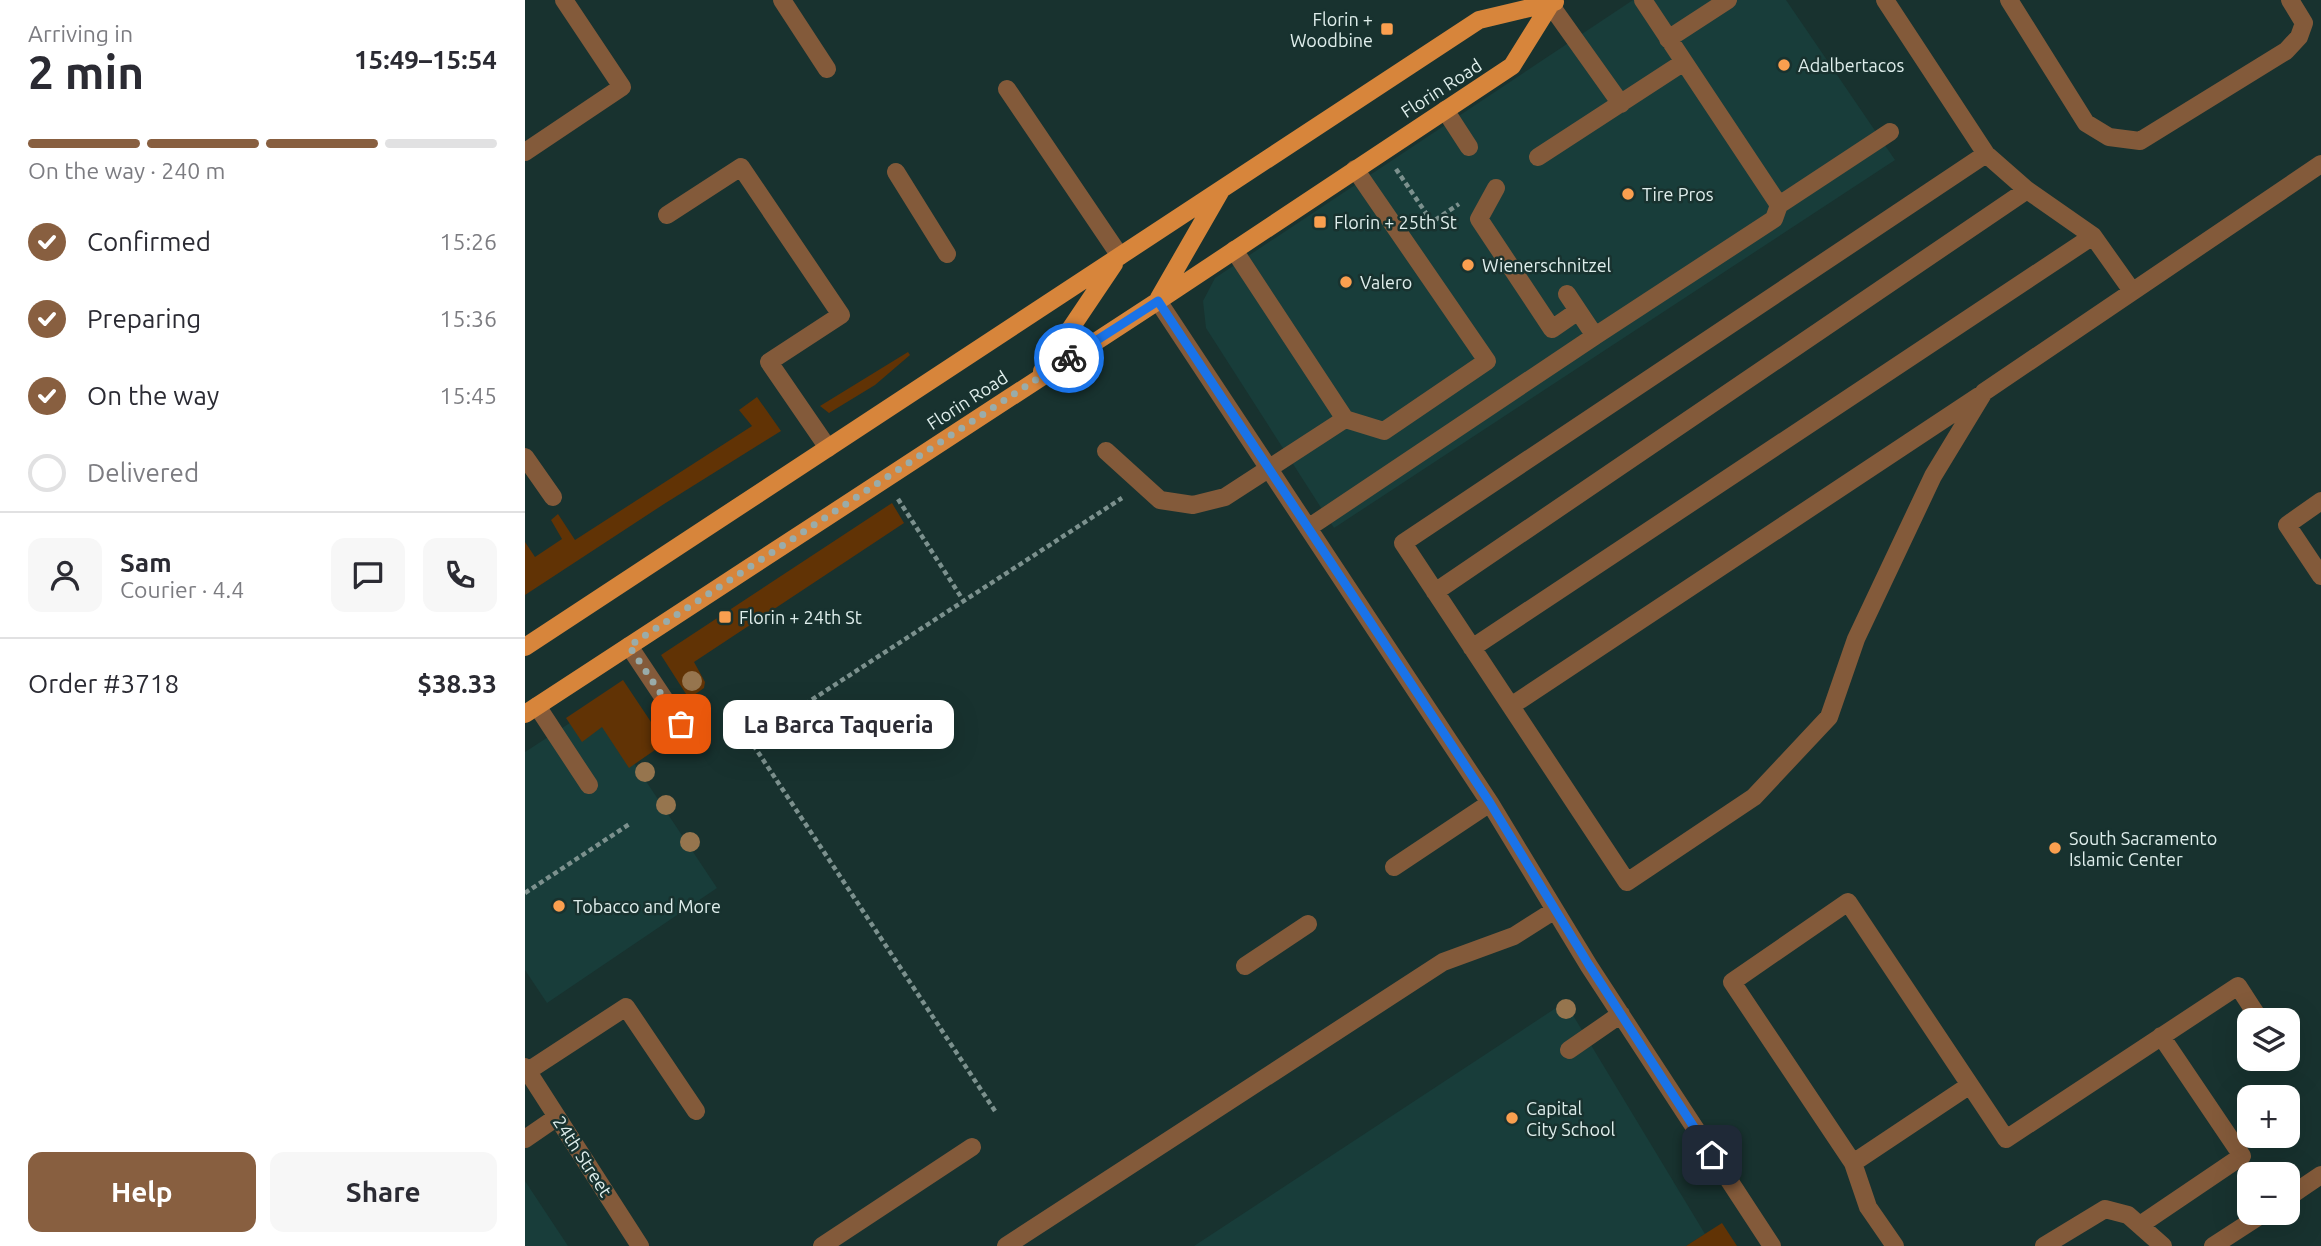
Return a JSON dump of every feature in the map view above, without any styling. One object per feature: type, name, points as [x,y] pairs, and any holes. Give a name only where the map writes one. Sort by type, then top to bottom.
[{"type":"main road","name":"Florin Road","points":[[531,710],[1158,301],[1512,66],[1551,2]]},
{"type":"main road","name":"Florin Road","points":[[525,647],[1479,20],[1551,2]]},
{"type":"main road","points":[[1158,301],[1222,189]]},
{"type":"main road","points":[[1036,380],[1120,256]]},
{"type":"street","points":[[525,152],[622,87],[564,0]]},
{"type":"street","points":[[782,0],[827,69]]},
{"type":"street","points":[[1643,0],[1779,205]]},
{"type":"street","points":[[1668,39],[1728,0]]},
{"type":"street","points":[[1885,0],[1986,154],[2027,190],[2093,236],[2132,291]]},
{"type":"street","points":[[2009,0],[2087,123],[2109,137],[2140,141],[2286,51],[2299,37],[2304,23],[2290,0]]},
{"type":"street","points":[[1551,2],[1621,104]]},
{"type":"street","points":[[1538,157],[1684,62]]},
{"type":"street","points":[[1007,89],[1120,256]]},
{"type":"street","points":[[1445,110],[1469,147]]},
{"type":"street","points":[[1308,528],[1774,219],[1779,205],[1890,132]]},
{"type":"street","points":[[1985,392],[1933,476],[1856,639],[1829,717],[1755,797],[1627,883],[1403,543],[1986,154]]},
{"type":"street","points":[[1511,706],[1985,392],[2321,164]]},
{"type":"street","points":[[667,215],[741,167],[841,315],[769,362],[828,448]]},
{"type":"street","points":[[1234,250],[1345,419],[1384,431],[1487,361],[1355,169]]},
{"type":"street","points":[[896,172],[947,254]]},
{"type":"street","points":[[1496,188],[1479,219],[1552,329],[1579,311]]},
{"type":"street","points":[[1435,592],[2027,190]]},
{"type":"street","points":[[1472,648],[2093,236]]},
{"type":"street","points":[[1567,294],[1595,336]]},
{"type":"street","points":[[1158,301],[1490,803],[1621,1014],[1772,1246]]},
{"type":"street","points":[[1106,451],[1160,500],[1193,505],[1226,497],[1345,419]]},
{"type":"street","points":[[525,457],[553,497]]},
{"type":"street","points":[[2321,501],[2287,525],[2321,576]]},
{"type":"street","points":[[629,646],[681,724]]},
{"type":"street","points":[[531,710],[589,785]]},
{"type":"street","points":[[1394,867],[1490,803]]},
{"type":"street","points":[[1895,1246],[1868,1207],[1853,1163],[1732,982],[1848,902],[2006,1139],[2238,986],[2252,1008]]},
{"type":"street","points":[[1006,1246],[1443,962],[1514,936],[1555,910]]},
{"type":"street","points":[[1245,966],[1308,924]]},
{"type":"street","points":[[527,1069],[626,1007],[696,1111]]},
{"type":"street","points":[[1569,1050],[1621,1014]]},
{"type":"street","points":[[2140,1225],[2242,1156],[2161,1037]]},
{"type":"street","name":"24th Street","points":[[527,1069],[640,1246]]},
{"type":"street","points":[[1853,1163],[1970,1085]]},
{"type":"street","points":[[525,1139],[557,1117]]},
{"type":"street","points":[[822,1246],[972,1147]]},
{"type":"street","points":[[2300,1189],[2321,1175]]},
{"type":"street","points":[[2044,1246],[2105,1209],[2128,1215],[2163,1246]]},
{"type":"street","points":[[2213,1246],[2245,1225]]},
{"type":"path","points":[[1394,166],[1432,222],[1461,202],[1467,211]]},
{"type":"path","points":[[895,495],[963,601]]},
{"type":"path","points":[[995,1111],[750,740],[1127,495]]},
{"type":"path","points":[[525,893],[631,823]]},
{"type":"shaded area","points":[[1633,0],[1786,0],[1895,160],[1334,528],[1206,328],[1203,301],[1215,278]]},
{"type":"shaded area","points":[[908,352],[910,355],[875,385],[829,413],[820,406]]},
{"type":"shaded area","points":[[757,397],[781,431],[525,595],[525,542],[535,557],[562,539],[551,520],[558,514],[575,540],[752,426],[739,410]]},
{"type":"shaded area","points":[[892,503],[904,523],[694,662],[705,682],[704,688],[694,695],[686,694],[661,655]]},
{"type":"shaded area","points":[[623,680],[665,743],[629,768],[602,727],[582,742],[566,718]]},
{"type":"shaded area","points":[[596,706],[717,888],[547,1003],[525,970],[525,752]]},
{"type":"shaded area","name":"Capital City School","points":[[1565,1002],[1705,1234],[1686,1246],[1194,1246]]},
{"type":"shaded area","points":[[525,1181],[568,1246],[525,1246]]},
{"type":"shaded area","points":[[1722,1223],[1737,1246],[1686,1246]]},
{"type":"way so far","points":[[681,724],[629,646],[1069,358]]},
{"type":"place","name":"Florin + Woodbine","points":[[1387,29]]},
{"type":"place","name":"Adalbertacos","points":[[1784,65]]},
{"type":"place","name":"Tire Pros","points":[[1628,194]]},
{"type":"place","name":"Florin + 25th St","points":[[1320,222]]},
{"type":"place","name":"Wienerschnitzel","points":[[1468,265]]},
{"type":"place","name":"Valero","points":[[1346,282]]},
{"type":"place","name":"Florin + 24th St","points":[[725,617]]},
{"type":"place","name":"La Barca Taqueria","points":[[681,724]]},
{"type":"place","name":"South Sacramento Islamic Center","points":[[2055,848]]},
{"type":"place","name":"Tobacco and More","points":[[559,906]]},
{"type":"place","name":"Capital City School","points":[[1512,1118]]},
{"type":"route","points":[[1069,358],[1158,301],[1490,803],[1589,965],[1712,1155]]}]
